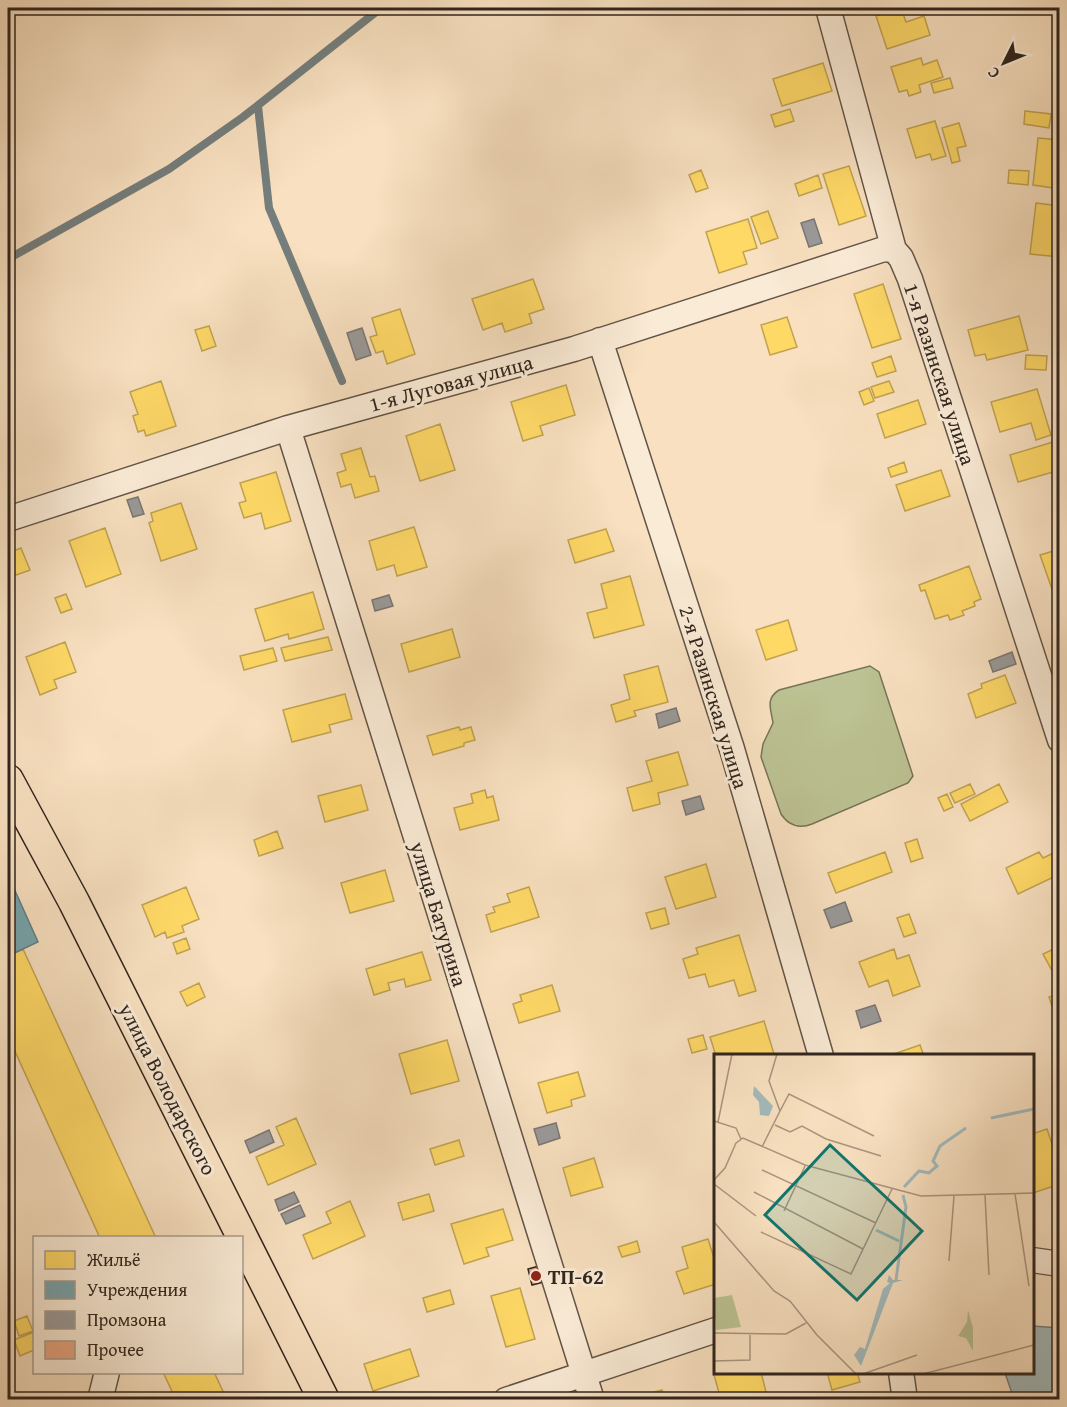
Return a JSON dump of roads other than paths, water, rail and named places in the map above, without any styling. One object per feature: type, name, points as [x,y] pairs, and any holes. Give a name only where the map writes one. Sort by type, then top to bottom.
[{"type":"main road","name":"улица Володарского","points":[[8,780],[74,902],[238,1236]]},
{"type":"main road","name":"улица Володарского","points":[[245,1250],[324,1400]]},
{"type":"street","name":"1-я Разинская улица","points":[[828,8],[894,250],[901,258],[910,279],[1059,740]]},
{"type":"street","name":"1-я Луговая улица","points":[[8,519],[288,428],[574,349],[884,249],[894,250]]},
{"type":"street","name":"2-я Разинская улица","points":[[600,339],[732,749],[820,1054]]},
{"type":"street","name":"улица Батурина","points":[[288,428],[592,1400]]},
{"type":"street","points":[[1034,1260],[1059,1264]]},
{"type":"street","points":[[506,1400],[714,1331]]},
{"type":"street","points":[[99,1400],[106,1374]]},
{"type":"street","points":[[901,1374],[905,1400]]},
{"type":"water","points":[[1034,1326],[1059,1328],[1059,1399],[1014,1399],[1005,1374],[1034,1374]]},
{"type":"waterway","points":[[8,259],[169,169],[243,117],[381,8]]},
{"type":"waterway","points":[[258,106],[269,208],[342,381]]},
{"type":"place","name":"ТП-62","points":[[536,1276]]}]
